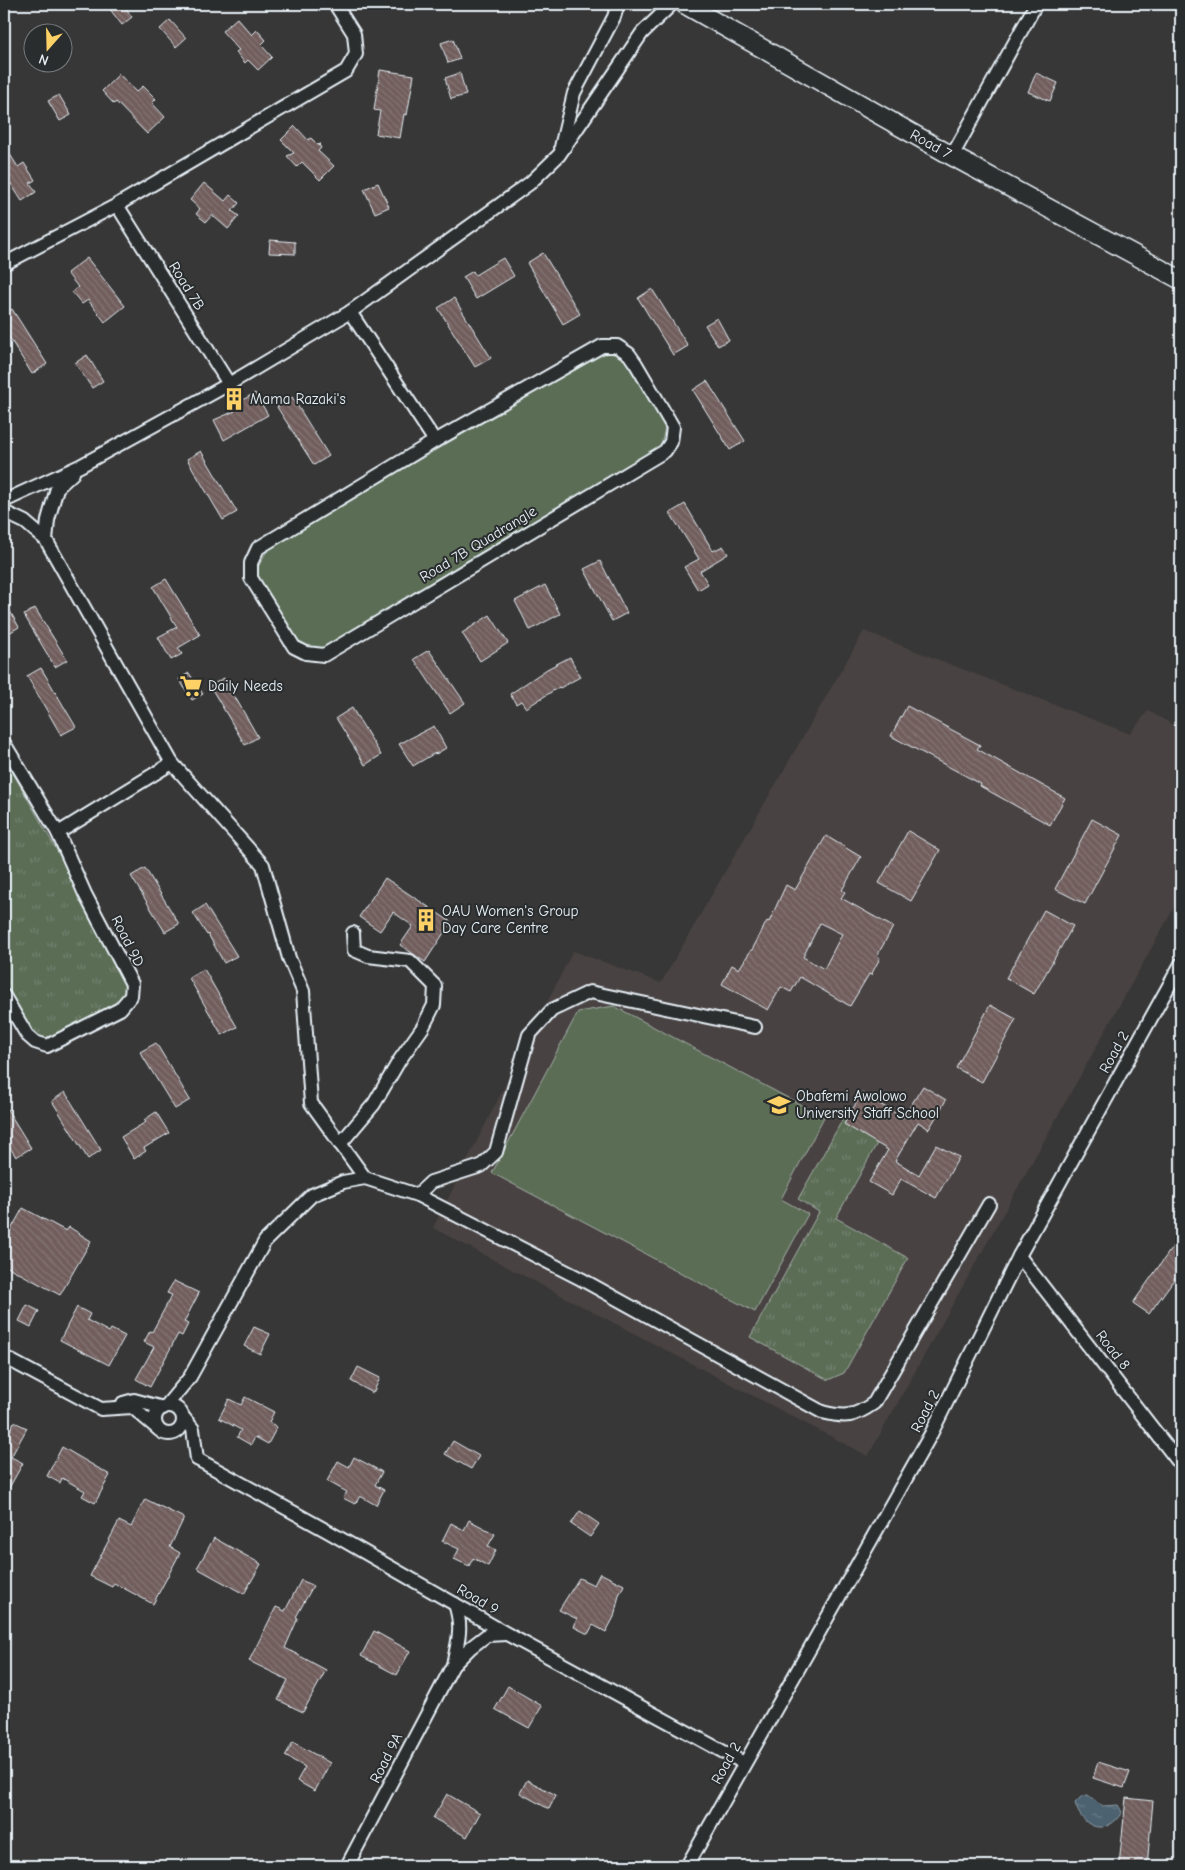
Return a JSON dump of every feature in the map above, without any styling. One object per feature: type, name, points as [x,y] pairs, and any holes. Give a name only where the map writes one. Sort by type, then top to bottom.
[{"type":"street","points":[[4,264],[117,205],[346,71],[356,54],[354,34],[335,4]]},
{"type":"street","points":[[559,155],[574,93],[614,17],[618,4]]},
{"type":"street","points":[[4,501],[80,466],[229,384],[350,312],[530,183],[559,155],[642,33],[672,4]]},
{"type":"street","name":"Road 7","points":[[684,4],[952,156],[1181,280]]},
{"type":"street","points":[[952,156],[1036,4]]},
{"type":"street","name":"Road 7B","points":[[117,205],[229,384]]},
{"type":"street","points":[[350,312],[435,441]]},
{"type":"street","name":"Road 7B Quadrangle","points":[[602,346],[617,346],[629,354],[673,427],[671,442],[665,452],[324,655],[306,653],[294,647],[251,578],[251,562],[258,548],[435,441],[602,346]]},
{"type":"street","points":[[46,540],[48,520],[57,488],[80,466]]},
{"type":"street","points":[[4,512],[25,522],[46,540],[172,763],[263,865],[289,958],[303,991],[311,1103],[365,1178]]},
{"type":"street","name":"Road 9D","points":[[4,743],[58,833],[85,894],[132,984],[130,996],[120,1008],[47,1046],[35,1042],[27,1035],[4,996]]},
{"type":"street","points":[[58,833],[172,763]]},
{"type":"street","points":[[340,1144],[374,1104],[399,1061],[424,1027],[434,1005],[435,986],[410,961],[368,956],[354,950],[353,933]]},
{"type":"street","name":"Road 2","points":[[687,1866],[932,1434],[1019,1256],[1181,964]]},
{"type":"street","points":[[417,1194],[431,1182],[482,1166],[496,1152],[529,1035],[552,1010],[590,992],[755,1027]]},
{"type":"street","points":[[190,1378],[155,1417],[155,1424],[163,1432],[174,1434],[183,1425],[184,1396],[190,1378],[265,1241],[312,1195],[343,1182],[365,1178],[417,1194],[581,1279],[822,1412],[840,1416],[860,1414],[874,1404],[989,1204]]},
{"type":"street","name":"Road 8","points":[[1019,1256],[1181,1465]]},
{"type":"street","points":[[4,1357],[101,1409],[132,1407],[163,1432],[190,1439],[197,1459]]},
{"type":"street","points":[[101,1409],[134,1400],[164,1407],[175,1407],[193,1429],[197,1459]]},
{"type":"street","name":"Road 9","points":[[197,1459],[329,1532],[506,1634],[744,1763]]},
{"type":"street","points":[[453,1665],[459,1638],[460,1619],[455,1604]]},
{"type":"street","points":[[453,1665],[487,1634],[506,1634]]},
{"type":"street","name":"Road 9A","points":[[348,1866],[453,1665]]},
{"type":"shaded area","name":"Obafemi Awolowo University Staff School","points":[[864,631],[1130,734],[1148,711],[1181,729],[1181,895],[868,1456],[433,1228],[573,951],[661,983]]},
{"type":"green space","points":[[611,353],[624,359],[661,420],[665,428],[660,449],[322,650],[309,648],[297,641],[260,582],[256,571],[268,549],[595,356]]},
{"type":"green space","points":[[4,757],[64,863],[125,982],[126,989],[119,1003],[48,1040],[37,1037],[26,1025],[4,988]]},
{"type":"green space","points":[[614,1006],[824,1117],[781,1199],[808,1214],[755,1312],[492,1173],[578,1012]]},
{"type":"green space","points":[[844,1117],[880,1138],[836,1218],[908,1258],[844,1373],[828,1380],[750,1337],[819,1212],[798,1199]]},
{"type":"water","points":[[1088,1795],[1102,1806],[1118,1805],[1122,1812],[1109,1825],[1096,1827],[1089,1824],[1078,1812],[1075,1803],[1082,1796]]},
{"type":"building","points":[[106,4],[123,4],[132,17],[122,25]]},
{"type":"building","points":[[237,18],[252,35],[257,30],[266,40],[261,45],[272,57],[258,70],[248,60],[245,63],[236,52],[239,50],[222,31]]},
{"type":"building","points":[[170,20],[186,38],[176,47],[160,29]]},
{"type":"building","points":[[453,39],[460,59],[448,63],[441,43]]},
{"type":"building","points":[[380,70],[414,75],[407,115],[404,114],[400,138],[376,134],[380,111],[374,110]]},
{"type":"building","points":[[460,73],[466,95],[451,99],[445,78]]},
{"type":"building","points":[[1036,73],[1058,83],[1050,101],[1028,92]]},
{"type":"building","points":[[119,74],[136,92],[143,86],[156,99],[152,103],[165,117],[147,134],[116,102],[114,104],[102,91]]},
{"type":"building","points":[[59,95],[71,115],[60,121],[48,101]]},
{"type":"building","points":[[295,126],[308,140],[311,138],[318,145],[321,144],[319,145],[321,148],[318,151],[334,166],[320,180],[302,162],[297,167],[287,156],[294,153],[281,140]]},
{"type":"building","points":[[4,145],[18,167],[24,163],[35,180],[30,183],[36,192],[22,201],[4,173]]},
{"type":"building","points":[[204,183],[225,201],[230,195],[239,203],[232,211],[239,216],[228,229],[212,215],[206,222],[196,214],[200,209],[190,200]]},
{"type":"building","points":[[378,183],[389,207],[375,213],[364,189]]},
{"type":"building","points":[[270,240],[295,242],[295,254],[269,253]]},
{"type":"building","points":[[543,253],[580,314],[563,324],[527,263]]},
{"type":"building","points":[[87,258],[125,306],[105,322],[88,300],[82,304],[72,292],[78,287],[67,273]]},
{"type":"building","points":[[503,258],[514,276],[476,299],[463,277],[473,271],[475,275]]},
{"type":"building","points":[[652,289],[688,346],[673,355],[638,298]]},
{"type":"building","points":[[454,298],[491,358],[475,367],[438,308]]},
{"type":"building","points":[[12,309],[47,364],[32,374],[4,329],[4,314]]},
{"type":"building","points":[[717,318],[729,340],[718,346],[705,325]]},
{"type":"building","points":[[87,355],[103,381],[92,388],[75,363]]},
{"type":"building","points":[[707,381],[745,441],[730,450],[693,390]]},
{"type":"building","points":[[255,393],[268,415],[224,440],[214,420],[235,411],[232,406]]},
{"type":"building","points":[[292,397],[329,456],[314,465],[277,407]]},
{"type":"building","points":[[201,451],[237,512],[223,520],[187,459]]},
{"type":"building","points":[[685,504],[713,551],[723,546],[728,554],[700,571],[708,584],[698,590],[684,567],[699,559],[670,513]]},
{"type":"building","points":[[600,561],[627,613],[612,621],[584,569]]},
{"type":"building","points":[[166,579],[200,635],[178,648],[182,654],[171,660],[158,637],[177,627],[153,587]]},
{"type":"building","points":[[545,585],[560,614],[530,630],[515,601]]},
{"type":"building","points":[[4,601],[19,627],[4,636]]},
{"type":"building","points":[[35,608],[67,660],[55,667],[24,615]]},
{"type":"building","points":[[490,615],[508,643],[480,661],[462,633]]},
{"type":"building","points":[[429,650],[465,703],[450,713],[414,659]]},
{"type":"building","points":[[570,657],[580,677],[559,687],[526,708],[521,701],[516,704],[510,694],[547,669]]},
{"type":"building","points":[[41,668],[76,727],[61,735],[27,676]]},
{"type":"building","name":"Daily Needs","points":[[189,673],[203,694],[192,700],[179,679]]},
{"type":"building","points":[[224,678],[258,737],[245,745],[210,686]]},
{"type":"building","points":[[907,706],[980,745],[977,749],[1065,798],[1050,825],[980,786],[981,784],[891,736]]},
{"type":"building","points":[[352,708],[381,755],[365,765],[336,718]]},
{"type":"building","points":[[434,726],[446,748],[413,766],[399,744]]},
{"type":"building","points":[[1092,819],[1122,835],[1085,904],[1055,889]]},
{"type":"building","points":[[908,831],[940,850],[911,901],[879,883]]},
{"type":"building","points":[[826,836],[861,857],[842,890],[845,892],[841,898],[893,927],[877,956],[880,958],[871,975],[869,974],[850,1006],[800,977],[791,992],[781,987],[768,1010],[722,984],[732,965],[739,969],[752,950],[767,921],[769,922],[786,885],[795,890]],"holes":[[[820,923],[842,934],[824,969],[803,957]]]},
{"type":"building","points":[[145,868],[179,924],[165,932],[131,876]]},
{"type":"building","name":"OAU Women's Group Day Care Centre","points":[[385,878],[451,922],[425,962],[400,945],[413,926],[393,912],[380,931],[359,917]]},
{"type":"building","points":[[205,905],[237,956],[224,963],[208,934],[193,913]]},
{"type":"building","points":[[1044,910],[1073,926],[1034,994],[1006,978]]},
{"type":"building","points":[[204,969],[237,1027],[222,1035],[189,978]]},
{"type":"building","points":[[990,1005],[1016,1019],[982,1082],[956,1068]]},
{"type":"building","points":[[156,1043],[190,1100],[175,1109],[140,1052]]},
{"type":"building","points":[[923,1086],[946,1100],[929,1129],[918,1122],[895,1161],[919,1175],[936,1145],[959,1157],[936,1198],[901,1179],[892,1195],[869,1182],[888,1150],[844,1124],[862,1093],[903,1118]]},
{"type":"building","points":[[65,1092],[101,1150],[88,1159],[52,1101]]},
{"type":"building","points":[[4,1104],[31,1148],[16,1157],[4,1138]]},
{"type":"building","points":[[156,1112],[169,1133],[144,1148],[146,1151],[134,1159],[121,1137],[146,1122],[144,1120]]},
{"type":"building","points":[[23,1208],[66,1231],[69,1227],[91,1241],[60,1295],[4,1265],[4,1242]]},
{"type":"building","points":[[1181,1235],[1181,1283],[1175,1278],[1149,1314],[1133,1303]]},
{"type":"building","points":[[174,1281],[199,1293],[184,1322],[188,1324],[182,1336],[178,1334],[150,1387],[136,1379],[154,1347],[144,1342],[150,1331],[152,1332],[172,1295],[167,1293]]},
{"type":"building","points":[[27,1305],[39,1311],[31,1327],[19,1321]]},
{"type":"building","points":[[77,1307],[90,1314],[87,1320],[109,1332],[111,1329],[125,1336],[109,1365],[60,1340]]},
{"type":"building","points":[[254,1327],[270,1334],[260,1354],[244,1346]]},
{"type":"building","points":[[358,1367],[380,1378],[373,1393],[351,1381]]},
{"type":"building","points":[[245,1397],[274,1412],[269,1422],[277,1427],[268,1444],[255,1437],[251,1445],[237,1437],[241,1430],[219,1418],[229,1399],[241,1405]]},
{"type":"building","points":[[14,1422],[27,1428],[11,1457],[23,1463],[4,1497],[4,1442]]},
{"type":"building","points":[[453,1441],[479,1456],[471,1469],[445,1454]]},
{"type":"building","points":[[62,1447],[110,1475],[95,1503],[82,1496],[85,1491],[62,1478],[60,1483],[47,1476]]},
{"type":"building","points":[[354,1457],[382,1472],[375,1485],[384,1490],[376,1505],[360,1496],[355,1504],[343,1498],[347,1492],[327,1481],[338,1461],[349,1467]]},
{"type":"building","points":[[145,1499],[184,1518],[170,1547],[180,1553],[153,1604],[114,1583],[112,1587],[90,1576],[119,1521],[131,1527]]},
{"type":"building","points":[[580,1511],[599,1524],[590,1537],[571,1524]]},
{"type":"building","points":[[469,1520],[495,1534],[488,1546],[496,1550],[488,1566],[473,1558],[469,1566],[454,1559],[459,1549],[442,1541],[451,1523],[464,1530]]},
{"type":"building","points":[[214,1538],[261,1564],[244,1594],[197,1568]]},
{"type":"building","points":[[600,1573],[624,1585],[619,1595],[614,1617],[606,1632],[593,1625],[588,1634],[574,1627],[577,1619],[559,1610],[579,1578],[594,1585]]},
{"type":"building","points":[[301,1580],[313,1586],[296,1617],[298,1618],[285,1648],[326,1670],[303,1712],[278,1700],[288,1680],[249,1661],[276,1607],[285,1611]]},
{"type":"building","points":[[374,1631],[410,1651],[397,1675],[361,1656]]},
{"type":"building","points":[[508,1686],[542,1706],[529,1728],[495,1709]]},
{"type":"building","points":[[293,1742],[330,1763],[315,1791],[297,1781],[305,1767],[285,1756]]},
{"type":"building","points":[[1098,1762],[1130,1772],[1124,1788],[1093,1778]]},
{"type":"building","points":[[527,1780],[556,1795],[549,1809],[520,1793]]},
{"type":"building","points":[[447,1794],[480,1813],[467,1837],[433,1818]]},
{"type":"building","points":[[1126,1798],[1153,1801],[1147,1866],[1119,1865]]},
{"type":"place","name":"Mama Razaki's","points":[[234,399]]},
{"type":"place","name":"Daily Needs","points":[[191,686]]},
{"type":"place","name":"OAU Women's Group Day Care Centre","points":[[426,920]]},
{"type":"place","name":"Obafemi Awolowo University Staff School","points":[[779,1105]]}]
